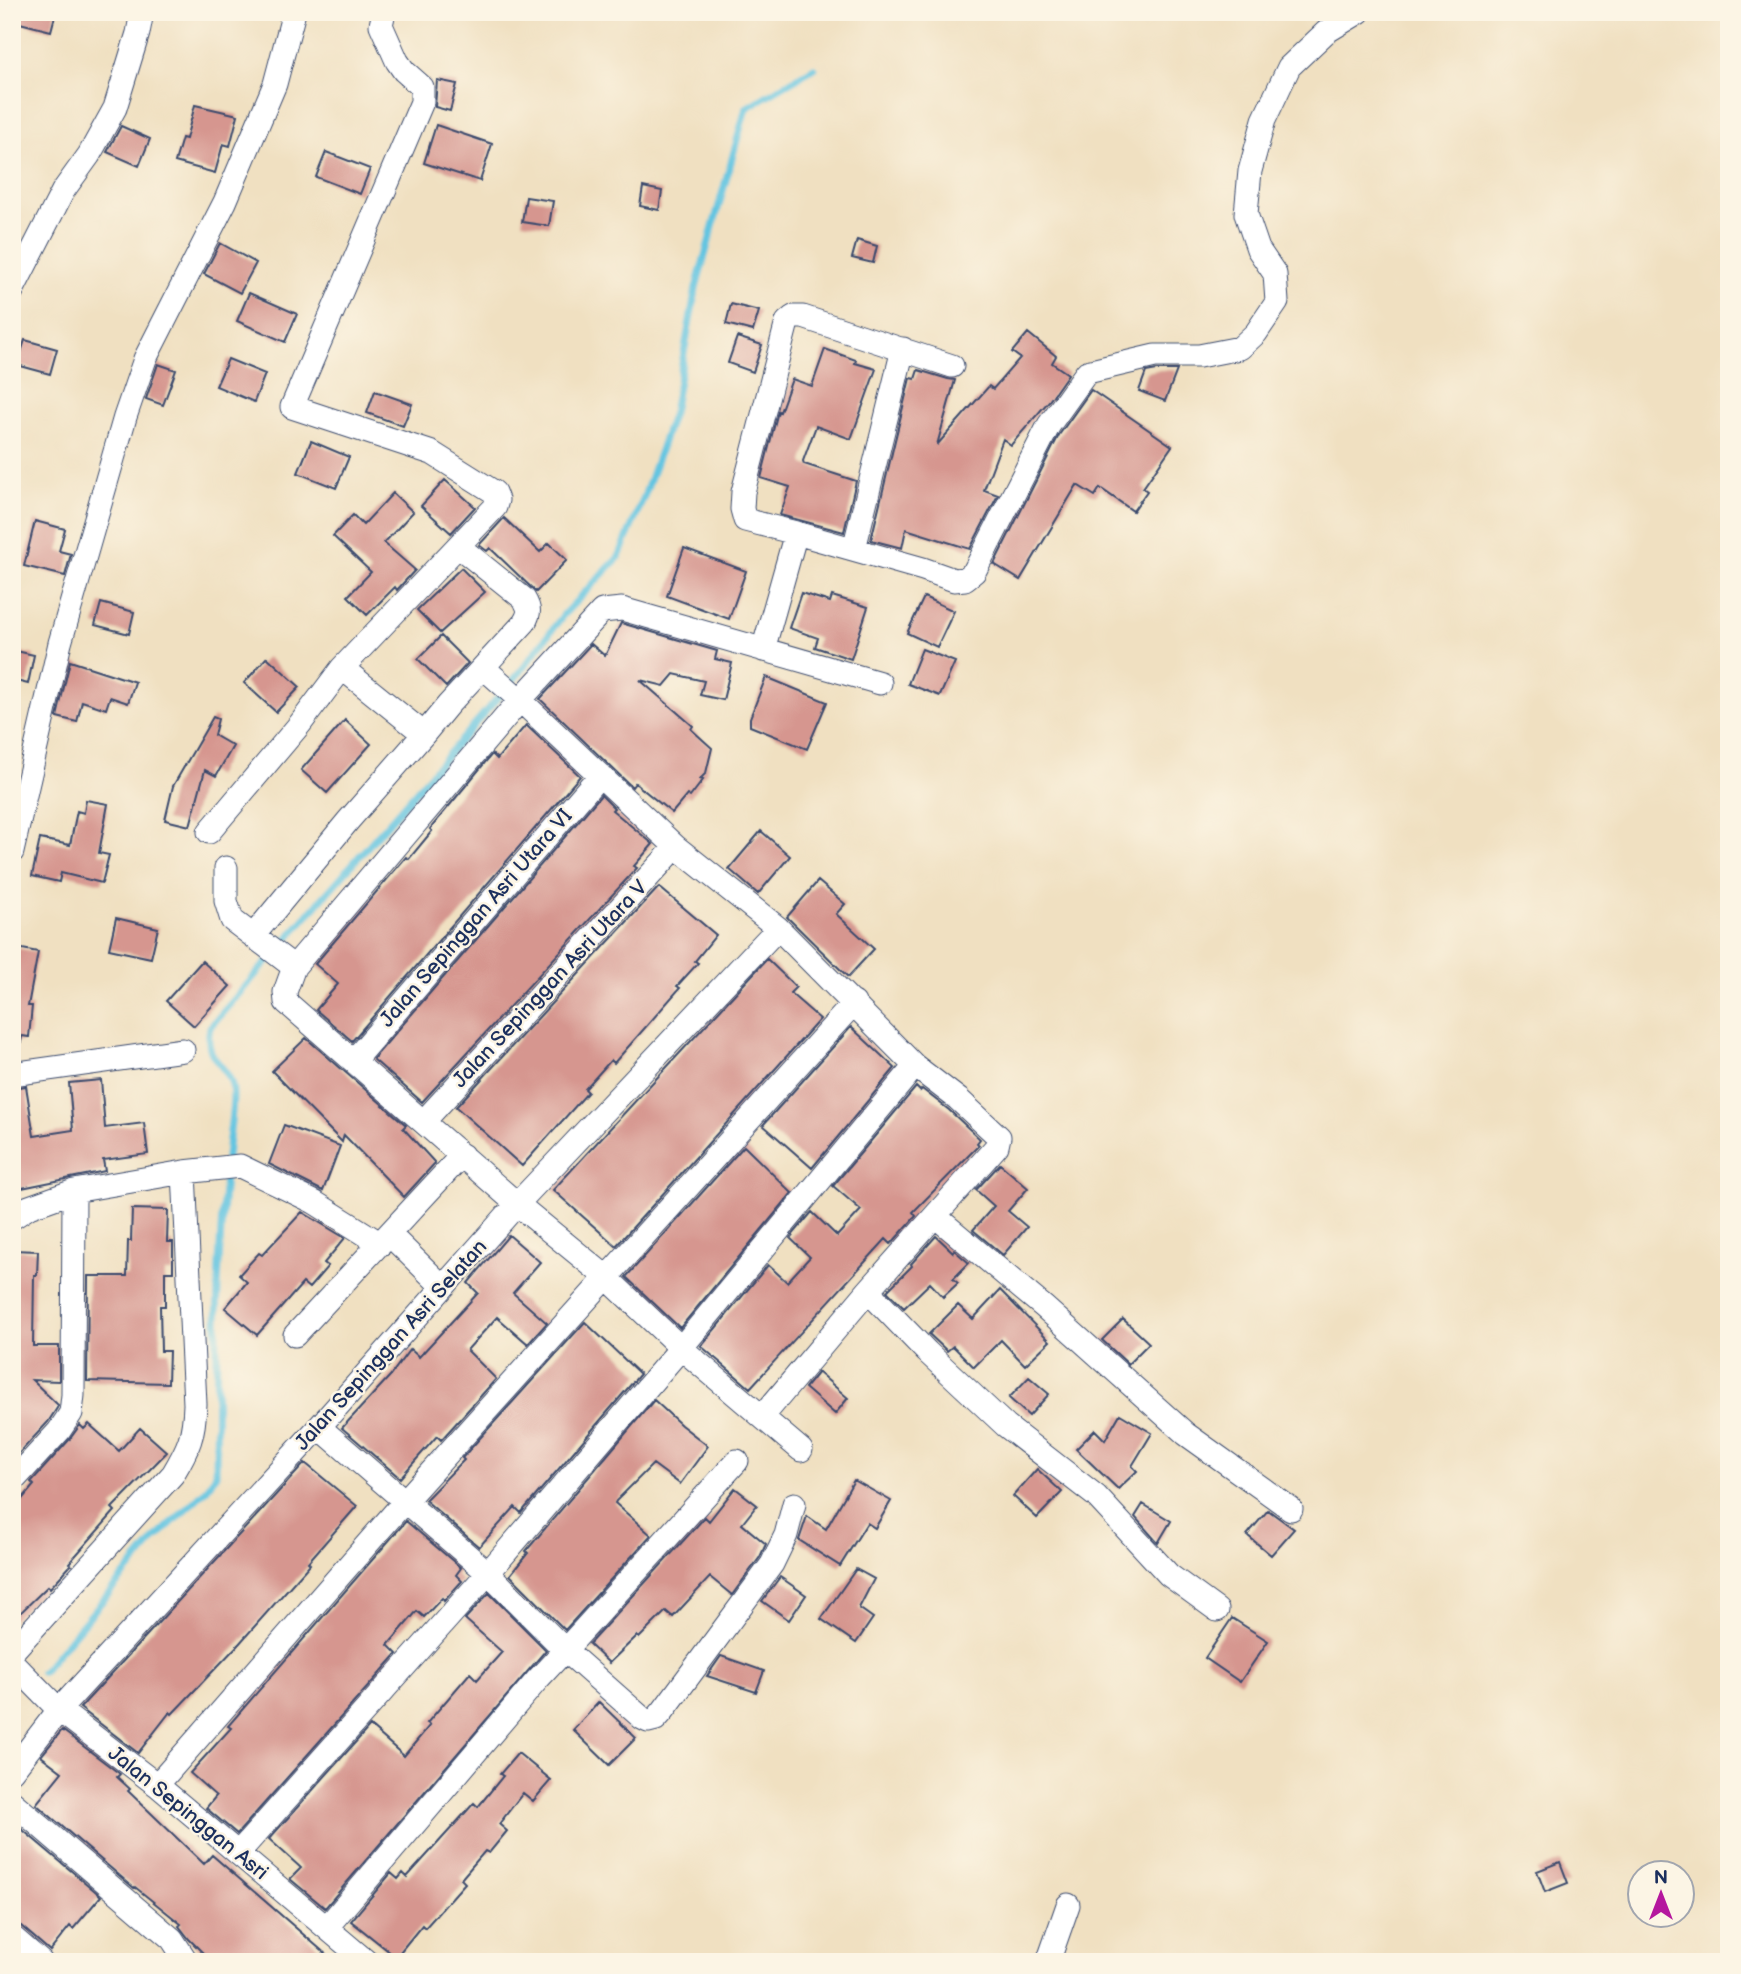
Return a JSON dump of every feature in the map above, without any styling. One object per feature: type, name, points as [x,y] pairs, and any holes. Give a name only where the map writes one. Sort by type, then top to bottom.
[{"type":"street","points":[[12,291],[63,191],[89,155],[115,108],[142,12]]},
{"type":"street","points":[[12,852],[60,643],[125,418],[145,359],[220,213],[275,84],[294,12]]},
{"type":"street","points":[[209,832],[300,724],[342,668],[495,507],[497,500],[494,492],[432,453],[292,407],[422,102],[422,87],[397,61],[385,35],[381,25],[384,12]]},
{"type":"street","points":[[952,366],[803,317],[793,317],[787,322],[743,492],[742,509],[745,520],[854,549],[954,580],[965,579],[974,572],[1049,425],[1087,372],[1155,356],[1199,356],[1240,348],[1256,333],[1277,302],[1275,274],[1258,249],[1246,214],[1250,171],[1264,120],[1289,67],[1326,32],[1359,12]]},
{"type":"street","points":[[854,549],[903,349]]},
{"type":"street","points":[[763,650],[796,533]]},
{"type":"street","points":[[253,936],[348,821],[424,734],[486,670],[524,624],[530,608],[524,599],[458,546]]},
{"type":"street","points":[[801,1450],[681,1348],[607,1277],[517,1204],[286,1002],[285,992],[294,967],[519,699],[602,611],[622,609],[880,682]]},
{"type":"street","points":[[342,668],[424,734]]},
{"type":"street","points":[[486,670],[676,847],[778,928],[915,1066],[958,1099],[999,1137],[998,1146],[868,1291],[762,1417]]},
{"type":"street","name":"Jalan Sepinggan Asri Utara VI","points":[[354,1060],[600,775]]},
{"type":"street","name":"Jalan Sepinggan Asri Utara V","points":[[424,1121],[676,847]]},
{"type":"street","points":[[226,868],[226,901],[232,920],[294,967]]},
{"type":"street","name":"Jalan Sepinggan Asri Selatan","points":[[12,1771],[53,1705],[319,1427],[517,1204],[778,928]]},
{"type":"street","points":[[157,1785],[404,1502],[854,1003]]},
{"type":"street","points":[[12,1074],[183,1050]]},
{"type":"street","points":[[239,1852],[488,1573],[681,1348],[915,1066]]},
{"type":"street","points":[[295,1335],[462,1155]]},
{"type":"street","points":[[12,1218],[29,1207],[74,1191],[184,1172],[240,1166],[385,1239],[443,1287]]},
{"type":"street","points":[[12,1652],[173,1474],[188,1449],[194,1426],[195,1404],[184,1172]]},
{"type":"street","points":[[12,1482],[59,1431],[71,1413],[74,1191]]},
{"type":"street","points":[[935,1216],[1044,1307],[1186,1434],[1291,1509]]},
{"type":"street","points":[[868,1291],[927,1352],[1006,1426],[1096,1496],[1169,1574],[1217,1610]]},
{"type":"street","points":[[319,1427],[488,1573],[565,1650],[648,1721],[656,1719],[772,1564],[786,1535],[794,1504]]},
{"type":"street","points":[[327,1927],[538,1679],[737,1461]]},
{"type":"street","name":"Jalan Sepinggan Asri","points":[[12,1662],[53,1705],[239,1852],[367,1962]]},
{"type":"street","points":[[12,1802],[172,1939],[187,1962]]},
{"type":"street","points":[[1048,1962],[1068,1905]]},
{"type":"street","points":[[12,1937],[41,1962]]},
{"type":"building","points":[[12,12],[56,12],[51,31],[12,21]]},
{"type":"building","points":[[437,80],[457,84],[450,111],[435,107]]},
{"type":"building","points":[[195,105],[238,115],[230,146],[223,144],[215,173],[175,162],[182,138],[186,139]]},
{"type":"building","points":[[436,125],[492,144],[480,181],[424,163]]},
{"type":"building","points":[[121,126],[150,139],[139,166],[107,152]]},
{"type":"building","points":[[326,152],[370,169],[360,194],[316,177]]},
{"type":"building","points":[[643,187],[662,191],[659,210],[640,206]]},
{"type":"building","points":[[526,197],[553,201],[549,226],[522,222]]},
{"type":"building","points":[[857,240],[877,246],[873,263],[852,258]]},
{"type":"building","points":[[220,243],[256,263],[240,293],[204,274]]},
{"type":"building","points":[[249,293],[297,314],[285,342],[237,321]]},
{"type":"building","points":[[731,304],[759,311],[753,331],[726,324]]},
{"type":"building","points":[[1028,333],[1056,356],[1052,363],[1068,374],[1011,445],[1003,439],[984,490],[998,495],[970,549],[906,529],[902,548],[871,540],[910,378],[915,379],[918,370],[955,380],[937,445],[989,386],[993,389],[1020,358],[1012,352]]},
{"type":"building","points":[[737,337],[762,345],[753,372],[728,363]]},
{"type":"building","points":[[25,340],[57,349],[50,374],[17,365]]},
{"type":"building","points":[[825,349],[876,369],[851,439],[816,426],[803,461],[804,464],[856,481],[844,532],[780,515],[790,487],[761,478],[778,411],[780,412],[792,379],[812,386]]},
{"type":"building","points":[[228,359],[265,374],[254,402],[216,386]]},
{"type":"building","points":[[158,364],[176,370],[163,405],[146,399]]},
{"type":"building","points":[[1177,370],[1165,401],[1139,391],[1146,372]]},
{"type":"building","points":[[1091,390],[1172,446],[1143,488],[1147,491],[1133,511],[1100,488],[1095,496],[1077,485],[1020,580],[994,564],[1059,435]]},
{"type":"building","points":[[375,391],[412,404],[403,426],[367,413]]},
{"type":"building","points":[[311,441],[349,457],[336,488],[298,473]]},
{"type":"building","points":[[445,480],[475,507],[451,533],[421,506]]},
{"type":"building","points":[[393,493],[413,512],[384,543],[415,570],[397,590],[395,587],[367,615],[348,596],[371,572],[333,536],[353,515],[363,525]]},
{"type":"building","points":[[504,518],[540,552],[549,543],[567,560],[536,592],[490,548],[487,551],[479,545]]},
{"type":"building","points":[[35,521],[65,529],[59,551],[71,554],[65,576],[24,566]]},
{"type":"building","points":[[684,548],[746,571],[729,619],[667,596]]},
{"type":"building","points":[[461,568],[485,592],[440,633],[417,610]]},
{"type":"building","points":[[801,593],[830,602],[832,596],[868,607],[851,659],[815,647],[818,638],[789,628]]},
{"type":"building","points":[[924,597],[954,611],[937,647],[907,633]]},
{"type":"building","points":[[101,603],[134,612],[129,634],[95,625]]},
{"type":"building","points":[[621,623],[717,651],[715,659],[732,663],[723,700],[700,695],[704,681],[674,674],[664,686],[640,680],[693,726],[691,729],[712,748],[706,773],[700,779],[703,780],[690,797],[687,795],[672,813],[635,783],[632,787],[540,699],[591,644],[605,656]]},
{"type":"building","points":[[441,636],[468,663],[446,687],[418,659]]},
{"type":"building","points":[[922,649],[955,662],[940,696],[908,684]]},
{"type":"building","points":[[12,650],[34,655],[28,684],[12,680]]},
{"type":"building","points":[[267,657],[300,687],[276,712],[244,683]]},
{"type":"building","points":[[70,661],[135,682],[128,703],[110,697],[106,709],[82,701],[77,722],[57,717]]},
{"type":"building","points":[[766,677],[827,702],[807,749],[750,726],[750,718]]},
{"type":"building","points":[[213,717],[218,719],[214,735],[233,746],[216,776],[205,770],[190,826],[165,820],[173,786]]},
{"type":"building","points":[[345,720],[371,744],[327,793],[301,770]]},
{"type":"building","points":[[526,725],[580,776],[352,1041],[316,1010],[338,984],[315,964],[406,857],[409,859],[432,831],[430,829],[492,754],[497,759]]},
{"type":"building","points":[[601,795],[614,808],[612,810],[653,844],[634,866],[637,868],[422,1102],[373,1059]]},
{"type":"building","points":[[86,800],[108,804],[99,853],[109,855],[102,883],[61,873],[59,882],[32,876],[40,839],[70,845],[77,811],[84,813]]},
{"type":"building","points":[[761,831],[790,856],[758,894],[729,869]]},
{"type":"building","points":[[818,881],[845,904],[836,914],[874,949],[848,977],[787,917]]},
{"type":"building","points":[[659,887],[716,935],[695,961],[698,963],[677,986],[680,988],[614,1063],[611,1060],[585,1089],[588,1092],[522,1166],[456,1107]]},
{"type":"building","points":[[116,918],[158,928],[151,958],[109,949]]},
{"type":"building","points":[[12,947],[38,952],[28,1006],[32,1006],[29,1037],[22,1036],[21,1042],[12,1041]]},
{"type":"building","points":[[767,959],[796,987],[790,993],[820,1019],[616,1246],[553,1190]]},
{"type":"building","points":[[202,961],[230,986],[194,1026],[166,1001]]},
{"type":"building","points":[[851,1027],[895,1068],[812,1168],[763,1125]]},
{"type":"building","points":[[306,1038],[406,1125],[403,1128],[435,1163],[404,1197],[344,1135],[342,1142],[272,1071]]},
{"type":"building","points":[[101,1080],[105,1128],[144,1123],[148,1154],[103,1160],[105,1171],[12,1190],[12,1088],[26,1086],[34,1136],[73,1130],[69,1083]]},
{"type":"building","points":[[916,1087],[949,1110],[980,1139],[977,1143],[979,1145],[913,1212],[916,1216],[891,1244],[886,1239],[750,1388],[701,1346],[768,1265],[787,1282],[810,1257],[790,1238],[812,1212],[837,1236],[861,1210],[833,1186]]},
{"type":"building","points":[[284,1125],[340,1146],[323,1191],[269,1164]]},
{"type":"building","points":[[744,1146],[792,1193],[680,1328],[626,1277]]},
{"type":"building","points":[[1000,1164],[1028,1188],[1008,1211],[1027,1227],[1003,1255],[973,1230],[994,1206],[976,1190]]},
{"type":"building","points":[[132,1209],[168,1210],[167,1242],[173,1242],[173,1272],[165,1272],[165,1306],[160,1306],[161,1351],[169,1351],[168,1383],[87,1381],[88,1276],[127,1276]]},
{"type":"building","points":[[302,1212],[345,1238],[324,1263],[328,1266],[309,1288],[303,1283],[257,1335],[225,1308],[247,1282],[239,1275],[259,1253],[262,1255]]},
{"type":"building","points":[[509,1235],[540,1262],[513,1293],[547,1323],[528,1344],[497,1317],[467,1350],[496,1379],[441,1440],[437,1436],[400,1478],[342,1428],[390,1376],[410,1349],[419,1357],[478,1293],[468,1283]]},
{"type":"building","points":[[936,1236],[969,1263],[953,1279],[958,1283],[943,1297],[930,1283],[904,1308],[887,1291]]},
{"type":"building","points":[[12,1250],[38,1251],[37,1275],[34,1275],[33,1346],[59,1346],[59,1381],[32,1380],[58,1405],[48,1422],[12,1461]]},
{"type":"building","points":[[1000,1290],[1050,1341],[1025,1365],[1001,1340],[974,1367],[953,1346],[947,1351],[929,1334],[958,1305],[973,1319]]},
{"type":"building","points":[[1123,1319],[1149,1343],[1128,1364],[1102,1340]]},
{"type":"building","points":[[585,1322],[640,1374],[521,1513],[515,1507],[479,1547],[425,1500],[464,1460],[462,1458]]},
{"type":"building","points":[[818,1372],[848,1398],[835,1414],[805,1388]]},
{"type":"building","points":[[1029,1377],[1049,1394],[1029,1416],[1009,1398]]},
{"type":"building","points":[[654,1400],[708,1446],[680,1484],[653,1464],[616,1501],[615,1503],[651,1535],[565,1630],[510,1575],[528,1553],[526,1551]]},
{"type":"building","points":[[1120,1414],[1152,1433],[1132,1466],[1137,1471],[1118,1489],[1076,1449],[1095,1430],[1105,1440]]},
{"type":"building","points":[[89,1424],[119,1451],[140,1428],[167,1452],[112,1508],[115,1511],[50,1588],[48,1586],[12,1621],[12,1511],[34,1485],[31,1482],[80,1425],[84,1429]]},
{"type":"building","points":[[305,1463],[357,1506],[308,1562],[310,1564],[238,1645],[172,1714],[170,1712],[138,1753],[80,1708]]},
{"type":"building","points":[[1037,1469],[1062,1492],[1037,1518],[1013,1496]]},
{"type":"building","points":[[854,1480],[891,1501],[875,1528],[867,1523],[840,1566],[799,1540],[807,1516],[826,1529]]},
{"type":"building","points":[[735,1488],[757,1505],[742,1524],[766,1544],[760,1557],[732,1595],[710,1577],[673,1617],[666,1611],[609,1663],[589,1644],[705,1517],[709,1521]]},
{"type":"building","points":[[1143,1504],[1171,1521],[1158,1543],[1135,1517]]},
{"type":"building","points":[[1268,1510],[1294,1529],[1271,1555],[1247,1535]]},
{"type":"building","points":[[406,1521],[461,1568],[456,1575],[462,1581],[444,1601],[442,1598],[424,1617],[417,1611],[388,1645],[397,1654],[237,1834],[206,1808],[216,1796],[190,1773]]},
{"type":"building","points":[[856,1569],[874,1579],[859,1608],[873,1618],[856,1643],[821,1619]]},
{"type":"building","points":[[780,1577],[806,1595],[789,1620],[762,1601]]},
{"type":"building","points":[[489,1593],[546,1650],[325,1908],[290,1879],[301,1868],[269,1839],[370,1726],[404,1756],[430,1725],[427,1723],[470,1673],[477,1680],[502,1652],[465,1619]]},
{"type":"building","points":[[1232,1618],[1268,1641],[1240,1682],[1205,1658]]},
{"type":"building","points":[[721,1656],[764,1671],[756,1692],[707,1676]]},
{"type":"building","points":[[599,1702],[636,1738],[609,1765],[573,1730]]},
{"type":"building","points":[[62,1730],[120,1774],[117,1777],[130,1789],[128,1791],[204,1864],[212,1855],[335,1962],[212,1962],[189,1939],[179,1926],[181,1924],[134,1888],[36,1804],[62,1772],[41,1756]]},
{"type":"building","points":[[518,1753],[551,1780],[533,1801],[523,1793],[499,1824],[507,1831],[489,1853],[485,1851],[461,1879],[465,1883],[425,1928],[422,1925],[396,1957],[351,1921],[391,1873],[398,1879],[403,1873],[407,1877],[474,1803],[478,1807]]},
{"type":"building","points":[[18,1826],[101,1896],[73,1929],[70,1926],[50,1951],[21,1926],[12,1923],[12,1833]]},
{"type":"building","points":[[1560,1862],[1568,1883],[1545,1892],[1537,1871]]},
{"type":"waterway","points":[[42,1672],[155,1539],[207,1489],[216,1474],[218,1286],[233,1094],[228,1076],[210,1049],[210,1027],[521,671],[564,614],[619,557],[645,494],[673,413],[696,288],[746,108],[814,68]]}]
